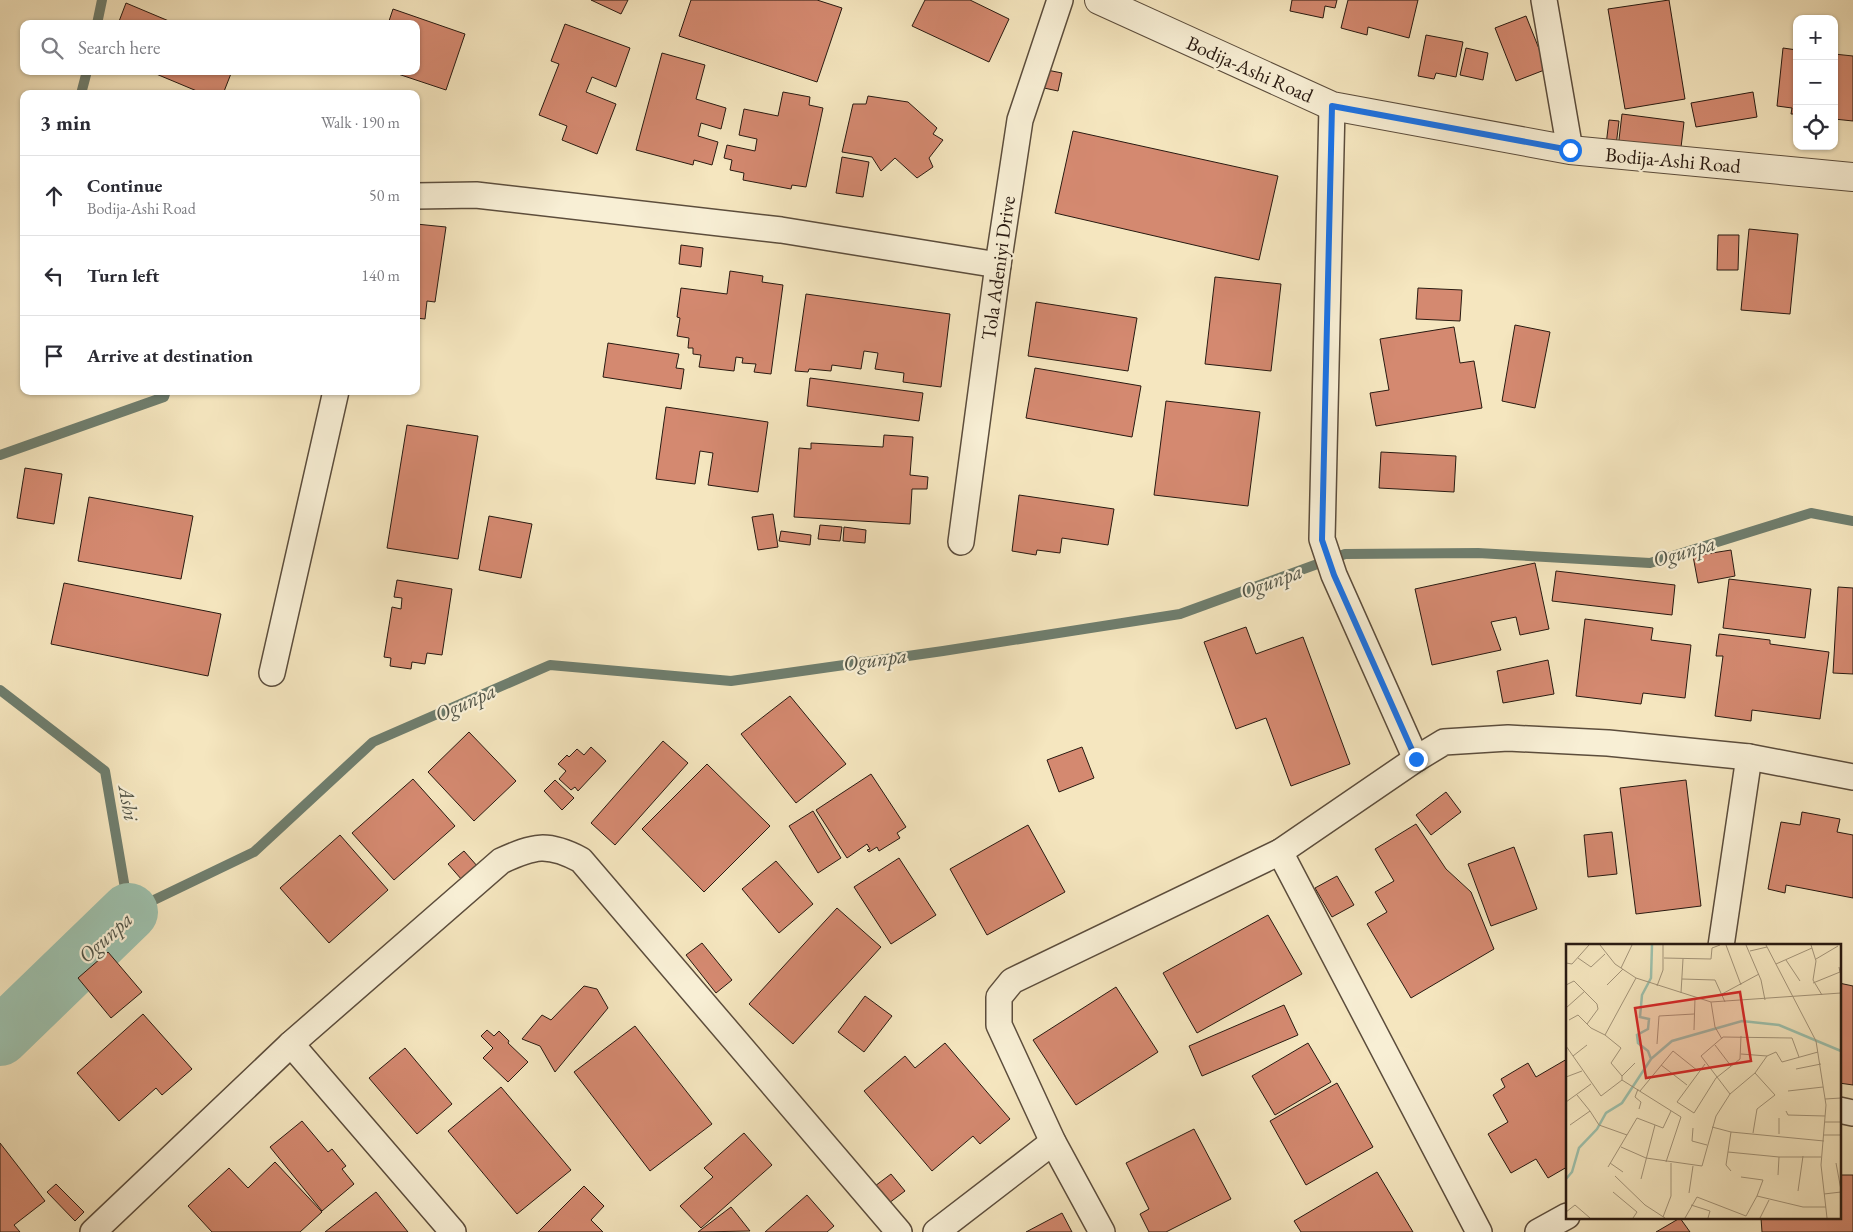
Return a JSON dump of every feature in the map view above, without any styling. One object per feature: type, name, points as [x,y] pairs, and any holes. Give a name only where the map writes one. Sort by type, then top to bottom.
[{"type":"street","name":"Tola Adeniyi Drive","points":[[961,542],[998,265],[1020,120],[1060,0]]},
{"type":"street","name":"Bodija-Ashi Road","points":[[1099,0],[1332,106],[1570,150],[1853,177]]},
{"type":"street","points":[[1544,0],[1570,150]]},
{"type":"street","points":[[1332,106],[1322,540],[1334,575],[1416,759]]},
{"type":"street","points":[[420,196],[476,196],[781,230],[998,265]]},
{"type":"street","points":[[272,673],[335,395]]},
{"type":"street","points":[[1102,1232],[1054,1142],[1000,1025],[998,997],[1012,981],[1280,852],[1444,742],[1508,738],[1608,743],[1749,757],[1853,777]]},
{"type":"street","points":[[1721,944],[1749,757]]},
{"type":"street","points":[[93,1232],[291,1044],[500,861],[522,851],[544,847],[564,851],[581,860],[899,1232]]},
{"type":"street","points":[[1280,852],[1479,1232]]},
{"type":"street","points":[[291,1044],[453,1232]]},
{"type":"street","points":[[1840,1110],[1853,1113]]},
{"type":"street","points":[[936,1232],[1054,1142]]},
{"type":"street","points":[[1538,1232],[1566,1217]]},
{"type":"building","points":[[591,0],[628,0],[621,14]]},
{"type":"building","points":[[691,0],[817,0],[842,8],[817,82],[679,36]]},
{"type":"building","points":[[925,0],[970,0],[1009,19],[989,62],[912,26]]},
{"type":"building","points":[[1292,0],[1337,0],[1335,8],[1325,6],[1323,18],[1290,11]]},
{"type":"building","points":[[1348,0],[1418,0],[1409,38],[1368,27],[1367,35],[1341,28]]},
{"type":"building","points":[[1669,0],[1685,99],[1625,109],[1608,9]]},
{"type":"building","points":[[126,3],[166,20],[120,20]]},
{"type":"building","points":[[393,9],[465,34],[446,90],[401,75],[420,75],[420,20],[389,20]]},
{"type":"building","points":[[1526,16],[1547,69],[1516,81],[1495,28]]},
{"type":"building","points":[[565,24],[630,48],[616,87],[592,77],[586,92],[616,104],[597,154],[562,140],[567,126],[539,115],[559,64],[551,61]]},
{"type":"building","points":[[1426,35],[1463,42],[1456,77],[1436,73],[1434,79],[1418,76]]},
{"type":"building","points":[[1466,48],[1488,53],[1483,80],[1460,75]]},
{"type":"building","points":[[1783,48],[1793,49],[1793,114],[1791,114],[1792,108],[1777,106]]},
{"type":"building","points":[[662,53],[705,65],[696,99],[726,108],[721,129],[701,123],[698,136],[718,142],[712,165],[694,160],[693,165],[636,150]]},
{"type":"building","points":[[1838,54],[1853,56],[1853,121],[1838,119]]},
{"type":"building","points":[[1047,70],[1062,73],[1058,91],[1044,88]]},
{"type":"building","points":[[159,75],[230,75],[225,90],[194,90]]},
{"type":"building","points":[[783,92],[810,97],[809,105],[823,108],[806,187],[792,185],[791,189],[743,180],[744,173],[730,170],[732,160],[724,158],[727,145],[755,151],[757,139],[739,135],[744,109],[778,116]]},
{"type":"building","points":[[1753,92],[1757,117],[1696,127],[1691,103]]},
{"type":"building","points":[[868,96],[908,102],[937,128],[933,134],[943,140],[929,158],[933,167],[917,178],[895,158],[881,171],[872,157],[842,152],[853,104],[866,104]]},
{"type":"building","points":[[1622,114],[1684,122],[1680,156],[1618,148]]},
{"type":"building","points":[[1609,120],[1619,121],[1616,146],[1606,145]]},
{"type":"building","points":[[1073,131],[1278,176],[1259,260],[1055,213]]},
{"type":"building","points":[[842,157],[869,162],[863,197],[836,193]]},
{"type":"building","points":[[420,224],[446,227],[435,302],[427,301],[425,319],[420,318]]},
{"type":"building","points":[[1749,229],[1798,234],[1790,314],[1741,310]]},
{"type":"building","points":[[1718,235],[1739,235],[1738,270],[1717,270]]},
{"type":"building","points":[[681,245],[703,248],[701,267],[679,264]]},
{"type":"building","points":[[730,271],[763,276],[762,282],[783,285],[771,374],[754,372],[756,364],[742,363],[743,358],[736,357],[734,371],[699,367],[701,355],[693,354],[693,348],[688,348],[689,338],[677,336],[680,318],[677,317],[681,288],[727,294]]},
{"type":"building","points":[[1215,277],[1281,284],[1271,371],[1205,364]]},
{"type":"building","points":[[1418,288],[1462,290],[1460,321],[1416,319]]},
{"type":"building","points":[[806,294],[950,314],[941,387],[903,382],[904,373],[875,369],[878,353],[864,351],[861,369],[832,365],[831,371],[809,369],[808,372],[795,371]]},
{"type":"building","points":[[1036,302],[1137,318],[1128,371],[1028,356]]},
{"type":"building","points":[[1515,325],[1550,332],[1535,408],[1502,401]]},
{"type":"building","points":[[1454,327],[1460,363],[1474,361],[1482,408],[1376,426],[1370,393],[1389,390],[1380,339]]},
{"type":"building","points":[[608,343],[679,354],[676,368],[684,369],[681,389],[603,377]]},
{"type":"building","points":[[1035,368],[1141,386],[1132,437],[1026,418]]},
{"type":"building","points":[[810,378],[923,393],[919,421],[807,406]]},
{"type":"building","points":[[1166,401],[1260,412],[1248,506],[1154,495]]},
{"type":"building","points":[[666,407],[768,422],[758,492],[708,485],[713,453],[700,451],[695,484],[656,479]]},
{"type":"building","points":[[407,425],[478,436],[458,559],[387,548]]},
{"type":"building","points":[[884,435],[913,437],[910,475],[928,477],[927,489],[912,489],[910,524],[794,517],[799,448],[811,449],[811,443],[883,447]]},
{"type":"building","points":[[1381,452],[1456,456],[1454,492],[1379,488]]},
{"type":"building","points":[[25,468],[62,474],[54,524],[17,518]]},
{"type":"building","points":[[1019,495],[1114,509],[1108,545],[1062,538],[1060,553],[1037,550],[1036,555],[1012,551]]},
{"type":"building","points":[[89,497],[193,516],[181,579],[78,561]]},
{"type":"building","points":[[773,514],[778,547],[758,550],[752,517]]},
{"type":"building","points":[[489,516],[532,524],[521,578],[479,570]]},
{"type":"building","points":[[820,525],[842,527],[840,541],[818,539]]},
{"type":"building","points":[[844,527],[866,530],[865,543],[843,541]]},
{"type":"building","points":[[781,531],[811,535],[810,545],[779,541]]},
{"type":"building","points":[[1731,550],[1735,576],[1698,583],[1693,556]]},
{"type":"building","points":[[1535,563],[1549,629],[1520,635],[1516,617],[1491,622],[1501,650],[1432,665],[1415,589]]},
{"type":"building","points":[[1556,571],[1675,585],[1672,615],[1552,601]]},
{"type":"building","points":[[1729,579],[1811,589],[1805,638],[1723,628]]},
{"type":"building","points":[[397,580],[452,589],[442,655],[427,653],[425,664],[412,662],[411,669],[390,666],[391,658],[384,657],[392,607],[401,609],[402,598],[394,597]]},
{"type":"building","points":[[64,583],[221,614],[208,676],[51,644]]},
{"type":"building","points":[[1838,587],[1853,588],[1853,674],[1833,673]]},
{"type":"building","points":[[1585,619],[1653,628],[1651,640],[1691,645],[1685,698],[1643,693],[1641,704],[1576,696]]},
{"type":"building","points":[[1246,627],[1256,654],[1303,637],[1350,764],[1291,786],[1266,718],[1236,729],[1204,642]]},
{"type":"building","points":[[1719,634],[1770,640],[1770,644],[1829,652],[1820,719],[1752,710],[1751,721],[1715,716],[1723,656],[1716,656]]},
{"type":"building","points":[[1548,660],[1554,694],[1503,703],[1497,671]]},
{"type":"building","points":[[790,696],[846,764],[796,803],[741,734]]},
{"type":"building","points":[[469,732],[516,781],[474,821],[428,772]]},
{"type":"building","points":[[663,741],[688,763],[615,845],[591,823]]},
{"type":"building","points":[[591,747],[606,761],[578,791],[575,787],[571,790],[559,779],[566,771],[558,764],[577,749],[584,755]]},
{"type":"building","points":[[1082,747],[1094,778],[1059,792],[1047,760]]},
{"type":"building","points":[[707,764],[770,826],[704,892],[642,829]]},
{"type":"building","points":[[871,774],[906,827],[897,833],[900,838],[879,851],[877,847],[869,852],[867,850],[870,849],[867,844],[847,858],[816,810]]},
{"type":"building","points":[[413,779],[455,826],[394,880],[352,833]]},
{"type":"building","points":[[555,780],[574,798],[562,810],[544,791]]},
{"type":"building","points":[[1686,780],[1701,906],[1636,914],[1620,788]]},
{"type":"building","points":[[1446,792],[1461,812],[1431,835],[1416,815]]},
{"type":"building","points":[[813,811],[841,858],[818,873],[789,826]]},
{"type":"building","points":[[1802,812],[1840,819],[1837,832],[1853,835],[1853,898],[1786,885],[1785,893],[1768,889],[1781,822],[1800,825]]},
{"type":"building","points":[[1416,824],[1446,869],[1471,892],[1494,949],[1411,998],[1367,924],[1387,912],[1375,892],[1394,881],[1375,849]]},
{"type":"building","points":[[1028,825],[1065,892],[987,935],[950,869]]},
{"type":"building","points":[[1612,832],[1617,874],[1588,877],[1584,835]]},
{"type":"building","points":[[340,835],[388,890],[329,943],[280,888]]},
{"type":"building","points":[[1514,847],[1537,909],[1491,926],[1468,864]]},
{"type":"building","points":[[464,851],[478,867],[462,880],[448,864]]},
{"type":"building","points":[[899,858],[936,915],[891,944],[854,887]]},
{"type":"building","points":[[776,861],[813,904],[779,933],[742,889]]},
{"type":"building","points":[[1337,876],[1354,905],[1332,917],[1315,888]]},
{"type":"building","points":[[837,908],[881,947],[793,1044],[749,1004]]},
{"type":"building","points":[[1268,915],[1302,974],[1197,1033],[1163,973]]},
{"type":"building","points":[[702,943],[732,980],[716,993],[686,955]]},
{"type":"building","points":[[108,952],[142,992],[111,1018],[78,978]]},
{"type":"building","points":[[1840,983],[1853,986],[1853,1085],[1840,1083]]},
{"type":"building","points":[[584,986],[597,989],[608,1008],[555,1072],[540,1046],[522,1039],[542,1015],[551,1020]]},
{"type":"building","points":[[1116,987],[1158,1052],[1076,1105],[1033,1040]]},
{"type":"building","points":[[865,996],[892,1016],[864,1052],[838,1032]]},
{"type":"building","points":[[1284,1005],[1298,1035],[1202,1076],[1189,1046]]},
{"type":"building","points":[[143,1014],[192,1069],[162,1095],[156,1088],[119,1121],[77,1073]]},
{"type":"building","points":[[635,1026],[712,1124],[650,1171],[574,1072]]},
{"type":"building","points":[[487,1030],[494,1036],[499,1031],[509,1041],[508,1043],[528,1062],[508,1082],[483,1058],[493,1048],[481,1036]]},
{"type":"building","points":[[945,1043],[1010,1119],[980,1144],[973,1136],[932,1171],[864,1091],[905,1056],[915,1068]]},
{"type":"building","points":[[1308,1043],[1331,1082],[1275,1115],[1252,1076]]},
{"type":"building","points":[[405,1048],[452,1104],[417,1134],[369,1078]]},
{"type":"building","points":[[1566,1060],[1566,1168],[1548,1178],[1536,1159],[1511,1173],[1488,1134],[1508,1122],[1493,1095],[1505,1087],[1501,1079],[1528,1063],[1536,1077]]},
{"type":"building","points":[[1337,1083],[1373,1147],[1306,1185],[1270,1121]]},
{"type":"building","points":[[501,1087],[571,1170],[517,1214],[448,1131]]},
{"type":"building","points":[[302,1121],[328,1152],[332,1149],[346,1166],[342,1169],[354,1184],[322,1211],[270,1147]]},
{"type":"building","points":[[1194,1129],[1231,1199],[1166,1232],[1149,1232],[1140,1214],[1149,1209],[1126,1163]]},
{"type":"building","points":[[744,1133],[772,1165],[701,1228],[680,1206],[713,1177],[704,1168]]},
{"type":"building","points":[[0,1143],[45,1201],[14,1225],[20,1232],[0,1232]]},
{"type":"building","points":[[275,1162],[322,1212],[300,1232],[212,1232],[188,1206],[229,1168],[248,1188]]},
{"type":"building","points":[[1377,1172],[1413,1232],[1301,1232],[1294,1221]]},
{"type":"building","points":[[891,1174],[905,1191],[885,1206],[871,1189]]},
{"type":"building","points":[[1840,1175],[1853,1175],[1853,1232],[1762,1232],[1761,1220],[1840,1220]]},
{"type":"building","points":[[56,1184],[84,1212],[75,1221],[47,1192]]},
{"type":"building","points":[[584,1186],[604,1206],[591,1220],[603,1232],[538,1232]]},
{"type":"building","points":[[376,1192],[408,1232],[325,1232]]},
{"type":"building","points":[[807,1195],[834,1226],[827,1232],[765,1232]]},
{"type":"building","points":[[731,1207],[750,1231],[698,1232]]},
{"type":"building","points":[[1062,1213],[1072,1232],[1026,1232]]},
{"type":"building","points":[[1677,1220],[1681,1220],[1690,1232],[1656,1232]]},
{"type":"waterway","name":"Ashi","points":[[98,20],[102,0]]},
{"type":"waterway","name":"Ashi","points":[[82,90],[86,75]]},
{"type":"waterway","name":"Ashi","points":[[0,455],[164,397],[165,395]]},
{"type":"waterway","name":"Ogunpa","points":[[0,690],[105,771],[129,912],[254,852],[373,742],[550,665],[731,681],[943,651],[1180,614],[1345,554],[1478,553],[1650,563],[1811,513],[1853,521]]},
{"type":"waterway","name":"Ogunpa","points":[[0,1037],[129,912]]},
{"type":"route","points":[[1416,759],[1334,575],[1322,540],[1332,106],[1570,150]]}]
